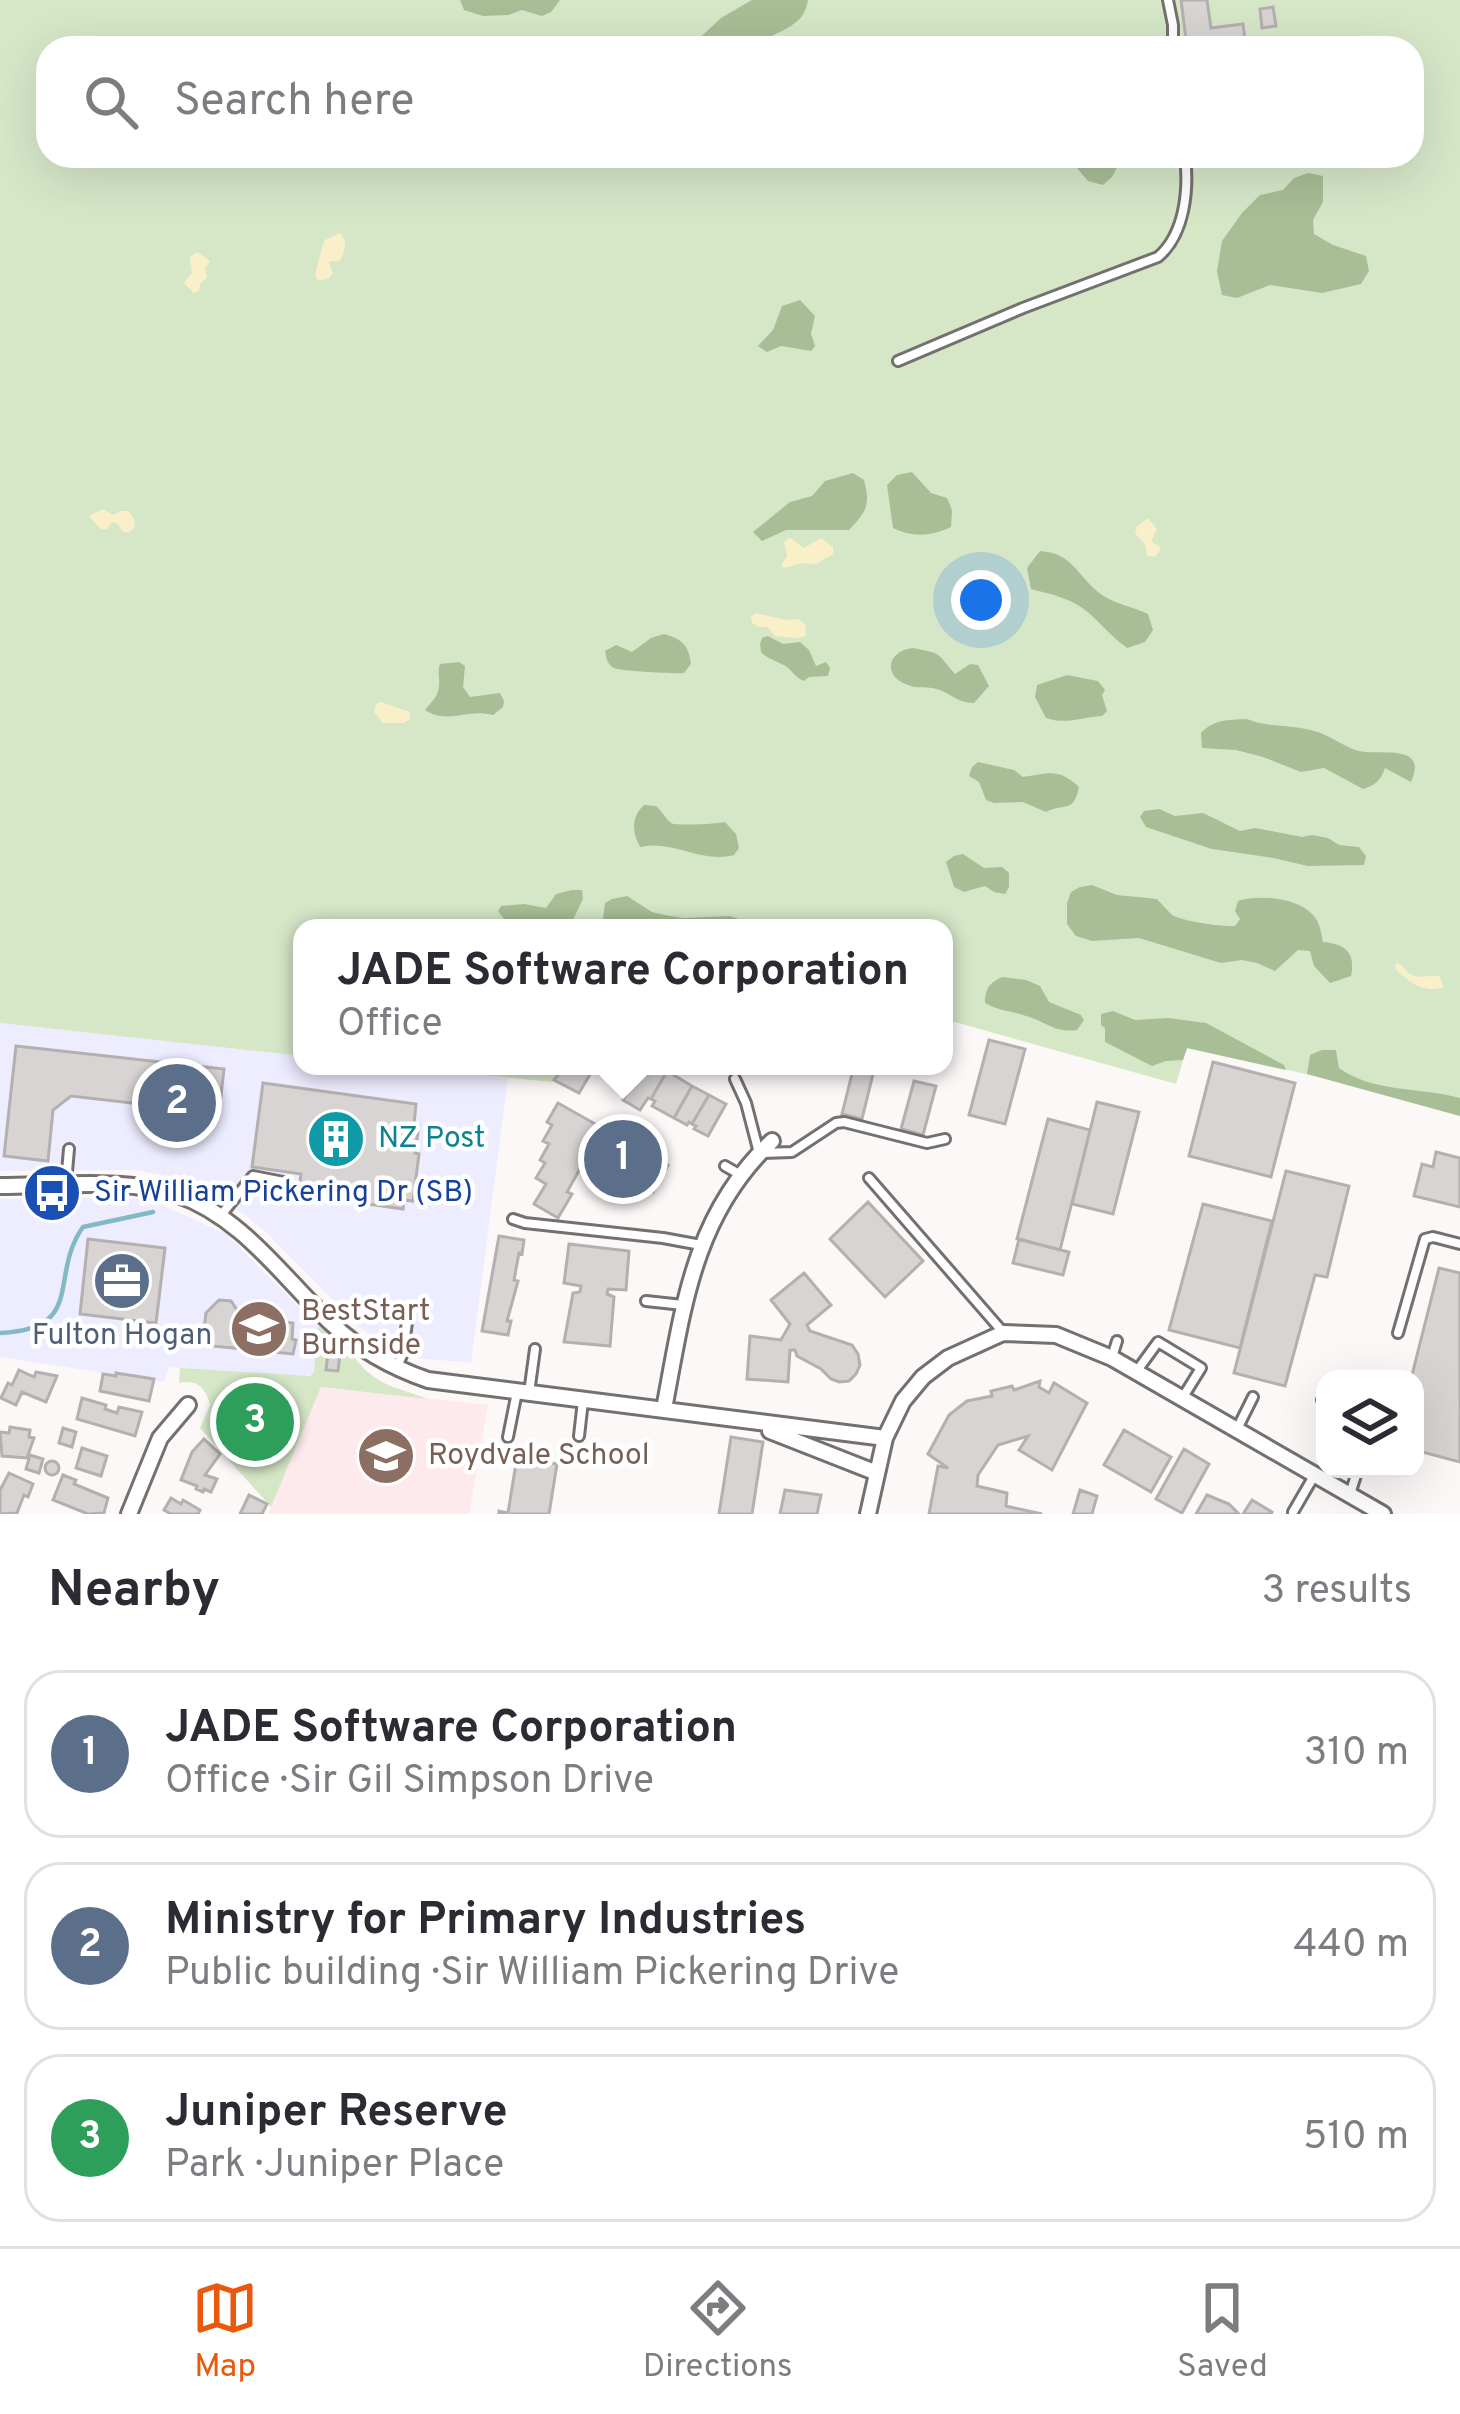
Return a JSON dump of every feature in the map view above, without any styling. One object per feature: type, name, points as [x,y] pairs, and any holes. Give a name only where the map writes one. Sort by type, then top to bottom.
[{"type":"street","points":[[664,1409],[701,1245],[739,1174],[772,1141]]},
{"type":"street","points":[[0,1186],[129,1185],[181,1196],[220,1216],[259,1248],[334,1326],[380,1360],[428,1380],[885,1438]]},
{"type":"street","points":[[868,1514],[884,1475],[885,1438],[903,1401],[948,1358],[1003,1333],[1056,1335],[1112,1358],[1237,1430],[1255,1449],[1315,1475]]},
{"type":"street","points":[[129,1514],[160,1438],[188,1405]]},
{"type":"street","points":[[749,1423],[780,1442],[884,1475]]},
{"type":"street","points":[[1333,1478],[1383,1514]]},
{"type":"lane","points":[[1168,0],[1173,36]]},
{"type":"lane","points":[[898,361],[1158,257],[1169,248],[1181,215],[1185,168]]},
{"type":"lane","points":[[735,1079],[759,1153],[792,1152],[836,1123],[882,1127],[927,1142],[945,1139]]},
{"type":"lane","points":[[66,1186],[69,1149]]},
{"type":"lane","points":[[724,1166],[739,1174]]},
{"type":"lane","points":[[220,1216],[253,1176],[284,1182]]},
{"type":"lane","points":[[869,1178],[1003,1333]]},
{"type":"lane","points":[[513,1219],[701,1245]]},
{"type":"lane","points":[[1398,1333],[1425,1240],[1433,1237],[1460,1244]]},
{"type":"lane","points":[[247,1262],[259,1248]]},
{"type":"lane","points":[[646,1301],[684,1305]]},
{"type":"lane","points":[[397,1368],[406,1322]]},
{"type":"lane","points":[[1055,1352],[1056,1335]]},
{"type":"lane","points":[[1112,1358],[1117,1340]]},
{"type":"lane","points":[[1136,1372],[1158,1342],[1202,1368],[1183,1398]]},
{"type":"lane","points":[[508,1437],[536,1349]]},
{"type":"lane","points":[[1237,1430],[1253,1397]]},
{"type":"lane","points":[[579,1436],[584,1401]]},
{"type":"lane","points":[[1293,1511],[1315,1475]]},
{"type":"lane","points":[[1350,1494],[1355,1478]]},
{"type":"shaded area","points":[[0,1023],[293,1055],[293,1075],[508,1078],[471,1363],[394,1352],[360,1328],[266,1232],[221,1197],[192,1182],[137,1170],[0,1171]]},
{"type":"shaded area","points":[[121,1197],[156,1202],[226,1234],[318,1326],[314,1373],[303,1378],[169,1367],[164,1382],[0,1357],[0,1199]]},
{"type":"shaded area","name":"Roydvale School","points":[[321,1387],[488,1405],[469,1514],[268,1514]]},
{"type":"green space","points":[[0,0],[1460,0],[1460,1116],[1315,1076],[1187,1048],[1176,1084],[953,1022],[953,919],[293,919],[293,1055],[0,1023]]},
{"type":"green space","points":[[460,0],[560,0],[542,16],[522,10],[483,16],[464,10]]},
{"type":"green space","points":[[752,0],[808,0],[801,17],[772,36],[702,36]]},
{"type":"green space","points":[[1077,168],[1117,168],[1103,185],[1088,181]]},
{"type":"green space","points":[[1308,173],[1323,176],[1323,202],[1313,220],[1314,234],[1366,256],[1369,271],[1361,284],[1322,293],[1270,285],[1237,298],[1222,295],[1217,271],[1222,241],[1260,195],[1283,190],[1294,178]]},
{"type":"green space","points":[[800,300],[815,316],[811,351],[781,346],[767,352],[758,346],[773,330],[782,306]]},
{"type":"green space","points":[[912,472],[931,493],[947,498],[951,527],[922,535],[893,528],[887,485],[897,475]]},
{"type":"green space","points":[[853,473],[864,480],[867,502],[849,530],[786,530],[762,541],[753,532],[790,502],[812,496],[825,481]]},
{"type":"green space","points":[[1040,551],[1061,556],[1107,598],[1148,614],[1153,630],[1145,642],[1127,648],[1083,608],[1031,589],[1027,568]]},
{"type":"green space","points":[[664,634],[686,647],[691,664],[684,673],[618,669],[608,663],[605,651],[616,645],[632,652]]},
{"type":"green space","points":[[768,636],[783,644],[800,642],[816,666],[826,662],[828,676],[804,681],[767,657],[760,644]]},
{"type":"green space","points":[[913,648],[938,655],[955,674],[970,664],[978,665],[989,686],[974,703],[900,681],[891,664],[898,654]]},
{"type":"green space","points":[[440,664],[465,666],[463,687],[470,697],[500,693],[503,707],[493,715],[441,716],[425,710],[438,692]]},
{"type":"green space","points":[[1067,675],[1098,681],[1105,690],[1107,711],[1102,716],[1067,721],[1046,718],[1035,697],[1037,685]]},
{"type":"green space","points":[[1247,719],[1314,731],[1359,751],[1407,756],[1415,769],[1411,782],[1385,768],[1377,782],[1363,789],[1324,768],[1301,772],[1236,750],[1202,748],[1201,733],[1211,725]]},
{"type":"green space","points":[[978,762],[1014,770],[1023,777],[1058,774],[1079,787],[1077,795],[1071,804],[1046,812],[1023,802],[994,803],[986,800],[979,782],[969,776]]},
{"type":"green space","points":[[644,805],[656,806],[674,824],[725,822],[736,834],[739,848],[734,855],[722,857],[664,846],[640,847],[634,825]]},
{"type":"green space","points":[[1159,809],[1175,816],[1203,813],[1240,831],[1255,828],[1328,838],[1339,845],[1359,847],[1366,856],[1364,865],[1308,866],[1212,849],[1146,827],[1140,817],[1144,811]]},
{"type":"green space","points":[[963,854],[984,868],[1002,867],[1009,873],[1005,894],[985,886],[964,892],[954,887],[946,862]]},
{"type":"green space","points":[[1092,885],[1117,895],[1157,899],[1172,915],[1221,926],[1235,926],[1240,919],[1235,911],[1238,901],[1288,901],[1315,918],[1323,942],[1347,951],[1351,976],[1330,983],[1314,966],[1310,951],[1298,950],[1275,971],[1242,960],[1221,963],[1139,938],[1092,941],[1076,936],[1067,924],[1067,903],[1071,892]]},
{"type":"green space","points":[[582,890],[573,919],[504,919],[498,911],[501,906],[524,904],[546,908],[556,894]]},
{"type":"green space","points":[[627,896],[664,915],[739,919],[603,919],[605,903]]},
{"type":"green space","points":[[1002,977],[1040,986],[1049,1002],[1084,1020],[1077,1030],[1062,1030],[985,1003],[989,987]]},
{"type":"green space","points":[[1113,1011],[1135,1020],[1206,1023],[1286,1070],[1187,1048],[1183,1060],[1152,1066],[1105,1042],[1101,1014]]},
{"type":"green space","points":[[1336,1050],[1339,1068],[1367,1082],[1460,1098],[1460,1116],[1307,1074],[1310,1055]]},
{"type":"green space","points":[[485,1075],[557,1075],[552,1082]]},
{"type":"green space","points":[[318,1326],[377,1379],[428,1399],[321,1387],[271,1507],[200,1428],[208,1399],[196,1384],[179,1383],[180,1368],[310,1376]]},
{"type":"sand","points":[[340,233],[345,243],[343,255],[329,263],[333,273],[329,278],[319,281],[315,275],[323,244]]},
{"type":"sand","points":[[197,252],[210,261],[207,278],[194,293],[184,283],[192,273],[190,257]]},
{"type":"sand","points":[[103,509],[113,515],[129,511],[135,527],[123,532],[112,522],[101,529],[89,516]]},
{"type":"sand","points":[[1148,518],[1157,529],[1151,541],[1161,548],[1155,557],[1147,555],[1135,533]]},
{"type":"sand","points":[[790,538],[804,548],[821,538],[833,547],[833,554],[816,564],[784,568],[784,542]]},
{"type":"sand","points":[[756,613],[799,619],[805,624],[806,636],[775,636],[768,627],[752,623]]},
{"type":"sand","points":[[381,702],[410,712],[410,719],[383,723],[374,712]]},
{"type":"sand","points":[[1396,963],[1416,976],[1439,976],[1444,987],[1417,986],[1395,969]]},
{"type":"building","points":[[1181,0],[1207,0],[1211,28],[1243,24],[1244,36],[1186,36]]},
{"type":"building","points":[[1273,7],[1276,26],[1262,28],[1260,9]]},
{"type":"building","points":[[989,1040],[1025,1049],[1005,1124],[969,1115]]},
{"type":"building","points":[[16,1046],[224,1069],[219,1113],[71,1096],[53,1110],[48,1161],[4,1156]]},
{"type":"building","points":[[1213,1062],[1295,1083],[1271,1177],[1189,1156]]},
{"type":"building","points":[[558,1075],[590,1075],[579,1093],[554,1080]]},
{"type":"building","points":[[637,1075],[665,1075],[640,1110],[623,1100]]},
{"type":"building","points":[[665,1075],[692,1086],[674,1118],[652,1106],[655,1101],[651,1099]]},
{"type":"building","points":[[852,1075],[873,1075],[862,1119],[842,1114]]},
{"type":"building","points":[[914,1081],[936,1086],[923,1135],[901,1129]]},
{"type":"building","name":"NZ Post","points":[[263,1083],[416,1104],[415,1153],[419,1154],[413,1201],[404,1200],[403,1209],[298,1194],[301,1174],[252,1167]]},
{"type":"building","points":[[692,1086],[709,1095],[687,1125],[674,1118]]},
{"type":"building","points":[[709,1095],[726,1104],[708,1136],[692,1124]]},
{"type":"building","points":[[1097,1102],[1139,1112],[1113,1214],[1072,1204]]},
{"type":"building","points":[[558,1103],[668,1165],[653,1192],[586,1158],[558,1218],[534,1204],[546,1184],[536,1178],[549,1144],[543,1141],[552,1125],[547,1122]]},
{"type":"building","points":[[1048,1119],[1090,1130],[1060,1250],[1017,1239]]},
{"type":"building","points":[[1436,1152],[1460,1158],[1460,1207],[1414,1196],[1422,1164],[1433,1167]]},
{"type":"building","points":[[1286,1171],[1349,1186],[1327,1277],[1315,1275],[1285,1386],[1234,1373]]},
{"type":"building","points":[[868,1202],[923,1261],[885,1297],[830,1239]]},
{"type":"building","points":[[1203,1204],[1272,1221],[1240,1348],[1169,1330]]},
{"type":"building","points":[[499,1236],[524,1240],[508,1335],[482,1331]]},
{"type":"building","name":"Fulton Hogan","points":[[88,1239],[165,1248],[156,1323],[80,1314]]},
{"type":"building","points":[[1019,1239],[1069,1252],[1063,1275],[1013,1263]]},
{"type":"building","points":[[569,1244],[629,1251],[626,1290],[608,1289],[607,1294],[614,1297],[610,1346],[564,1342],[573,1293],[580,1292],[581,1286],[564,1283]]},
{"type":"building","points":[[1439,1268],[1460,1273],[1460,1462],[1424,1452],[1424,1370],[1413,1370]]},
{"type":"building","points":[[804,1273],[831,1305],[807,1325],[810,1331],[852,1345],[860,1365],[856,1374],[839,1382],[790,1350],[788,1382],[747,1379],[750,1336],[781,1340],[790,1324],[771,1300]]},
{"type":"building","name":"BestStart Burnside","points":[[219,1300],[231,1301],[242,1317],[293,1323],[293,1354],[202,1345],[206,1313]]},
{"type":"building","points":[[328,1352],[340,1354],[338,1371],[326,1370]]},
{"type":"building","points":[[19,1370],[34,1377],[36,1372],[57,1376],[46,1402],[22,1392],[16,1405],[1,1398]]},
{"type":"building","points":[[103,1374],[154,1379],[149,1401],[100,1391]]},
{"type":"building","points":[[1040,1381],[1039,1387],[1049,1393],[1054,1383],[1087,1403],[1052,1470],[1019,1450],[1028,1436],[998,1445],[978,1475],[977,1486],[1007,1493],[1006,1506],[1042,1514],[929,1514],[938,1466],[948,1468],[928,1454],[949,1415],[967,1401],[992,1396],[991,1391],[1012,1386],[1014,1390]]},
{"type":"building","points":[[82,1398],[117,1413],[119,1407],[142,1412],[135,1436],[77,1419]]},
{"type":"building","points":[[10,1427],[30,1430],[29,1437],[34,1438],[27,1458],[2,1456],[0,1432],[9,1433]]},
{"type":"building","points":[[63,1428],[76,1432],[72,1447],[59,1443]]},
{"type":"building","points":[[1124,1430],[1171,1457],[1151,1492],[1104,1465]]},
{"type":"building","points":[[731,1437],[763,1442],[752,1514],[719,1514]]},
{"type":"building","points":[[204,1439],[220,1454],[205,1475],[217,1479],[211,1492],[181,1480],[192,1452]]},
{"type":"building","points":[[82,1448],[107,1456],[101,1476],[76,1468]]},
{"type":"building","points":[[1184,1449],[1209,1464],[1182,1513],[1156,1499]]},
{"type":"building","points":[[30,1455],[43,1459],[39,1473],[26,1469]]},
{"type":"building","points":[[517,1457],[557,1464],[549,1514],[499,1514],[508,1513]]},
{"type":"building","points":[[52,1461],[59,1468],[52,1475],[45,1468]]},
{"type":"building","points":[[9,1473],[33,1484],[17,1513],[0,1514],[0,1490]]},
{"type":"building","points":[[63,1475],[108,1498],[104,1513],[88,1514],[53,1500]]},
{"type":"building","points":[[785,1490],[821,1495],[817,1514],[780,1514]]},
{"type":"building","points":[[1080,1490],[1097,1496],[1092,1514],[1073,1514]]},
{"type":"building","points":[[249,1495],[267,1504],[262,1514],[240,1514]]},
{"type":"building","points":[[1207,1495],[1229,1504],[1239,1514],[1196,1514]]},
{"type":"building","points":[[171,1498],[200,1510],[198,1514],[164,1510]]},
{"type":"building","points":[[1252,1500],[1272,1512],[1271,1514],[1243,1514]]},
{"type":"waterway","points":[[0,1333],[45,1322],[55,1311],[73,1245],[83,1227],[153,1212]]},
{"type":"place","name":"Ministry for Primary Industries","points":[[177,1103]]},
{"type":"place","name":"NZ Post","points":[[336,1139]]},
{"type":"place","name":"JADE Software Corporation","points":[[623,1159]]},
{"type":"place","name":"Sir William Pickering Dr (SB)","points":[[52,1193]]},
{"type":"place","name":"Fulton Hogan","points":[[122,1281]]},
{"type":"place","name":"BestStart Burnside","points":[[259,1329]]},
{"type":"place","name":"Juniper Reserve","points":[[255,1422]]},
{"type":"place","name":"Roydvale School","points":[[386,1456]]}]
